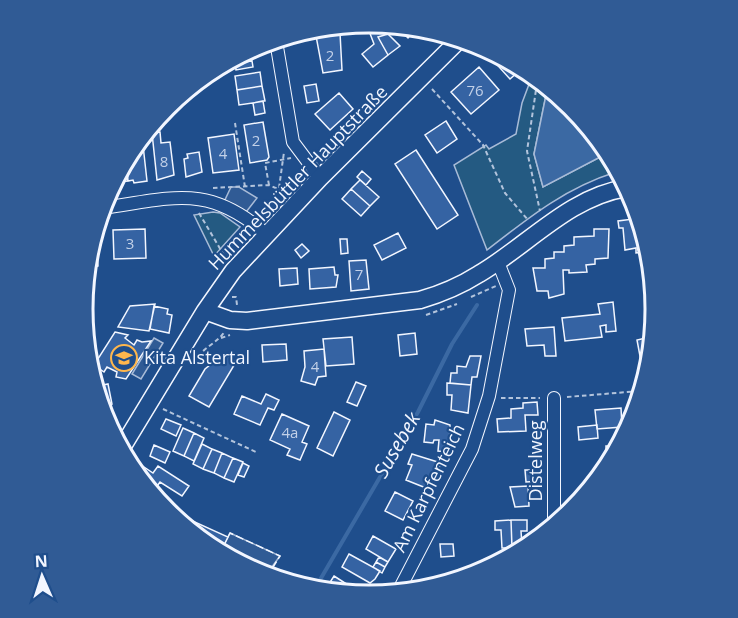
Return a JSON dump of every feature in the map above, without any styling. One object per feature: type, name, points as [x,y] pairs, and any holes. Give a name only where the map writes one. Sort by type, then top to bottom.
[{"type":"main road","name":"Hummelsbüttler Hauptstraße","points":[[126,441],[205,311],[233,271],[320,178],[453,46]]},
{"type":"main road","points":[[205,311],[230,320],[247,321],[399,304],[439,294],[498,262],[538,232],[583,204],[619,191]]},
{"type":"street","points":[[277,49],[289,129],[301,156],[320,178]]},
{"type":"street","points":[[113,207],[195,197],[223,204],[252,222],[267,235]]},
{"type":"street","name":"Am Karpfenteich","points":[[403,583],[472,449],[489,396],[509,290],[498,262]]},
{"type":"street","name":"Distelweg","points":[[554,398],[554,514]]},
{"type":"path","points":[[422,78],[483,145],[505,193],[538,232]]},
{"type":"path","points":[[536,89],[527,151],[541,214]]},
{"type":"path","points":[[235,123],[244,186]]},
{"type":"path","points":[[279,188],[284,160],[284,140],[289,129]]},
{"type":"path","points":[[269,185],[265,163],[301,156]]},
{"type":"path","points":[[233,271],[195,197],[206,189],[244,186],[269,185],[282,191]]},
{"type":"path","points":[[231,297],[236,297],[239,304],[234,310]]},
{"type":"path","points":[[188,370],[202,349],[221,338],[224,330]]},
{"type":"path","points":[[515,400],[632,392]]},
{"type":"path","points":[[150,402],[256,452]]},
{"type":"shaded area","points":[[529,85],[546,97],[534,154],[543,187],[599,158],[610,174],[564,195],[532,215],[487,250],[454,165],[486,145],[489,149],[516,134],[522,103]]},
{"type":"shaded area","points":[[546,97],[577,127],[599,158],[543,187],[534,154]]},
{"type":"shaded area","points":[[231,187],[239,187],[257,198],[243,216],[223,204]]},
{"type":"shaded area","points":[[220,213],[240,227],[214,256],[194,215]]},
{"type":"shaded area","points":[[154,338],[163,343],[141,379],[132,374]]},
{"type":"shaded area","points":[[230,533],[280,556],[272,567],[247,557],[225,544]]},
{"type":"building","points":[[370,33],[388,34],[378,37],[388,55],[373,67],[362,54],[374,44]]},
{"type":"building","points":[[388,34],[400,46],[388,55],[378,37]]},
{"type":"building","points":[[340,35],[342,70],[323,73],[316,38]]},
{"type":"building","points":[[252,61],[253,67],[236,70],[236,67]]},
{"type":"building","points":[[497,64],[514,75],[510,79]]},
{"type":"building","points":[[479,67],[499,90],[471,114],[451,92]]},
{"type":"building","points":[[260,72],[262,86],[237,90],[235,76]]},
{"type":"building","points":[[316,84],[319,101],[307,103],[304,86]]},
{"type":"building","points":[[262,86],[265,101],[239,105],[237,90]]},
{"type":"building","points":[[339,93],[353,109],[330,130],[315,114]]},
{"type":"building","points":[[263,101],[265,113],[255,115],[253,103]]},
{"type":"building","points":[[446,121],[457,139],[437,153],[425,135]]},
{"type":"building","points":[[263,122],[269,157],[267,160],[250,163],[244,125]]},
{"type":"building","points":[[160,132],[161,143],[170,142],[174,175],[157,180],[153,138]]},
{"type":"building","points":[[234,134],[239,170],[213,173],[208,138]]},
{"type":"building","points":[[416,150],[458,215],[437,229],[395,164]]},
{"type":"building","points":[[144,151],[147,181],[134,183],[133,180],[128,181],[128,175]]},
{"type":"building","points":[[199,152],[202,172],[186,177],[184,159],[188,158],[187,154]]},
{"type":"building","points":[[362,171],[371,179],[366,185],[357,177]]},
{"type":"building","points":[[360,180],[379,197],[370,206],[351,189]]},
{"type":"building","points":[[351,189],[370,206],[361,216],[342,199]]},
{"type":"building","points":[[630,219],[639,253],[636,253],[636,248],[625,250],[623,228],[619,228],[618,221]]},
{"type":"building","points":[[145,229],[146,258],[114,259],[113,230]]},
{"type":"building","points":[[594,229],[609,229],[608,258],[595,259],[595,264],[586,265],[587,272],[569,273],[569,270],[563,270],[564,294],[549,298],[548,291],[537,291],[533,268],[545,268],[545,259],[554,258],[554,252],[564,252],[564,246],[574,245],[574,237],[594,236]]},
{"type":"building","points":[[398,233],[406,248],[382,260],[374,245]]},
{"type":"building","points":[[340,239],[347,239],[348,253],[341,254]]},
{"type":"building","points":[[302,244],[309,251],[301,258],[295,250]]},
{"type":"building","points":[[366,260],[369,289],[351,291],[349,261]]},
{"type":"building","points":[[334,267],[335,275],[338,275],[336,287],[310,289],[309,269]]},
{"type":"building","points":[[297,268],[298,284],[280,286],[279,269]]},
{"type":"building","points":[[613,302],[616,331],[606,332],[606,325],[600,326],[602,337],[565,341],[562,318],[600,314],[598,304]]},
{"type":"building","points":[[155,304],[149,331],[118,327],[130,306]]},
{"type":"building","points":[[154,306],[168,309],[167,314],[172,315],[169,333],[150,329]]},
{"type":"building","points":[[554,327],[556,356],[545,356],[544,345],[527,346],[525,329]]},
{"type":"building","points":[[115,332],[128,335],[125,338],[134,345],[137,340],[151,341],[126,379],[116,377],[117,372],[107,367],[104,372],[99,369],[97,360]]},
{"type":"building","points":[[415,333],[417,354],[400,356],[398,335]]},
{"type":"building","points":[[352,337],[354,364],[326,366],[323,339]]},
{"type":"building","points":[[643,339],[641,359],[637,340]]},
{"type":"building","points":[[286,344],[287,360],[263,362],[262,345]]},
{"type":"building","points":[[324,349],[326,376],[318,377],[315,385],[301,381],[305,367],[304,351]]},
{"type":"building","points":[[224,354],[236,362],[209,407],[189,396],[205,369]]},
{"type":"building","points":[[470,356],[481,356],[477,377],[472,377],[471,385],[450,383],[451,373],[457,373],[457,366],[466,367]]},
{"type":"building","points":[[356,382],[366,386],[357,406],[347,402]]},
{"type":"building","points":[[447,383],[471,385],[468,413],[451,410],[452,395],[447,395]]},
{"type":"building","points":[[108,384],[111,406],[108,398],[104,385]]},
{"type":"building","points":[[266,394],[279,400],[274,410],[268,408],[260,425],[234,414],[242,396],[261,404]]},
{"type":"building","points":[[537,402],[538,415],[525,415],[526,431],[498,432],[497,419],[511,418],[511,409],[523,408],[523,403]]},
{"type":"building","points":[[621,408],[622,420],[619,427],[597,429],[595,410]]},
{"type":"building","points":[[334,412],[350,420],[333,456],[317,448]]},
{"type":"building","points":[[282,414],[309,426],[302,442],[307,444],[300,460],[287,455],[290,449],[270,440]]},
{"type":"building","points":[[166,419],[181,425],[176,436],[161,429]]},
{"type":"building","points":[[435,420],[450,425],[449,452],[438,451],[439,440],[434,440],[433,443],[424,442],[426,424],[434,425]]},
{"type":"building","points":[[597,425],[598,438],[579,440],[578,427]]},
{"type":"building","points":[[183,428],[194,433],[184,456],[173,451]]},
{"type":"building","points":[[194,433],[204,438],[194,461],[184,456]]},
{"type":"building","points":[[202,444],[212,449],[203,469],[193,464]]},
{"type":"building","points":[[154,445],[170,452],[165,463],[150,456]]},
{"type":"building","points":[[212,449],[222,453],[214,473],[203,469]]},
{"type":"building","points":[[222,453],[233,458],[224,478],[214,473]]},
{"type":"building","points":[[412,454],[441,463],[431,490],[406,480],[412,465],[408,464]]},
{"type":"building","points":[[233,458],[243,462],[234,482],[224,478]]},
{"type":"building","points":[[243,463],[249,466],[244,477],[238,475]]},
{"type":"building","points":[[143,466],[153,473],[158,466],[189,486],[182,496],[160,482],[157,486]]},
{"type":"building","points":[[525,470],[540,470],[541,481],[526,482]]},
{"type":"building","points":[[528,486],[529,506],[515,507],[510,487]]},
{"type":"building","points":[[395,492],[413,501],[403,520],[385,511]]},
{"type":"building","points":[[191,520],[228,537],[225,544]]},
{"type":"building","points":[[511,520],[512,545],[507,548],[502,548],[501,530],[495,530],[495,521]]},
{"type":"building","points":[[511,520],[527,520],[527,531],[521,531],[522,538],[512,545]]},
{"type":"building","points":[[373,536],[396,549],[388,562],[366,549]]},
{"type":"building","points":[[440,544],[453,544],[454,556],[441,557]]},
{"type":"building","points":[[349,554],[380,571],[375,579],[370,583],[342,567]]},
{"type":"building","points":[[379,557],[388,562],[385,567],[376,562]]},
{"type":"building","points":[[376,562],[385,567],[382,573],[373,567]]},
{"type":"building","points":[[334,576],[346,584],[333,583],[330,582]]},
{"type":"waterway","name":"Susebek","points":[[319,581],[418,412],[452,344],[477,305]]},
{"type":"fence","points":[[228,537],[230,533],[280,556],[273,567]]},
{"type":"place","name":"Kita Alstertal","points":[[124,358]]}]
